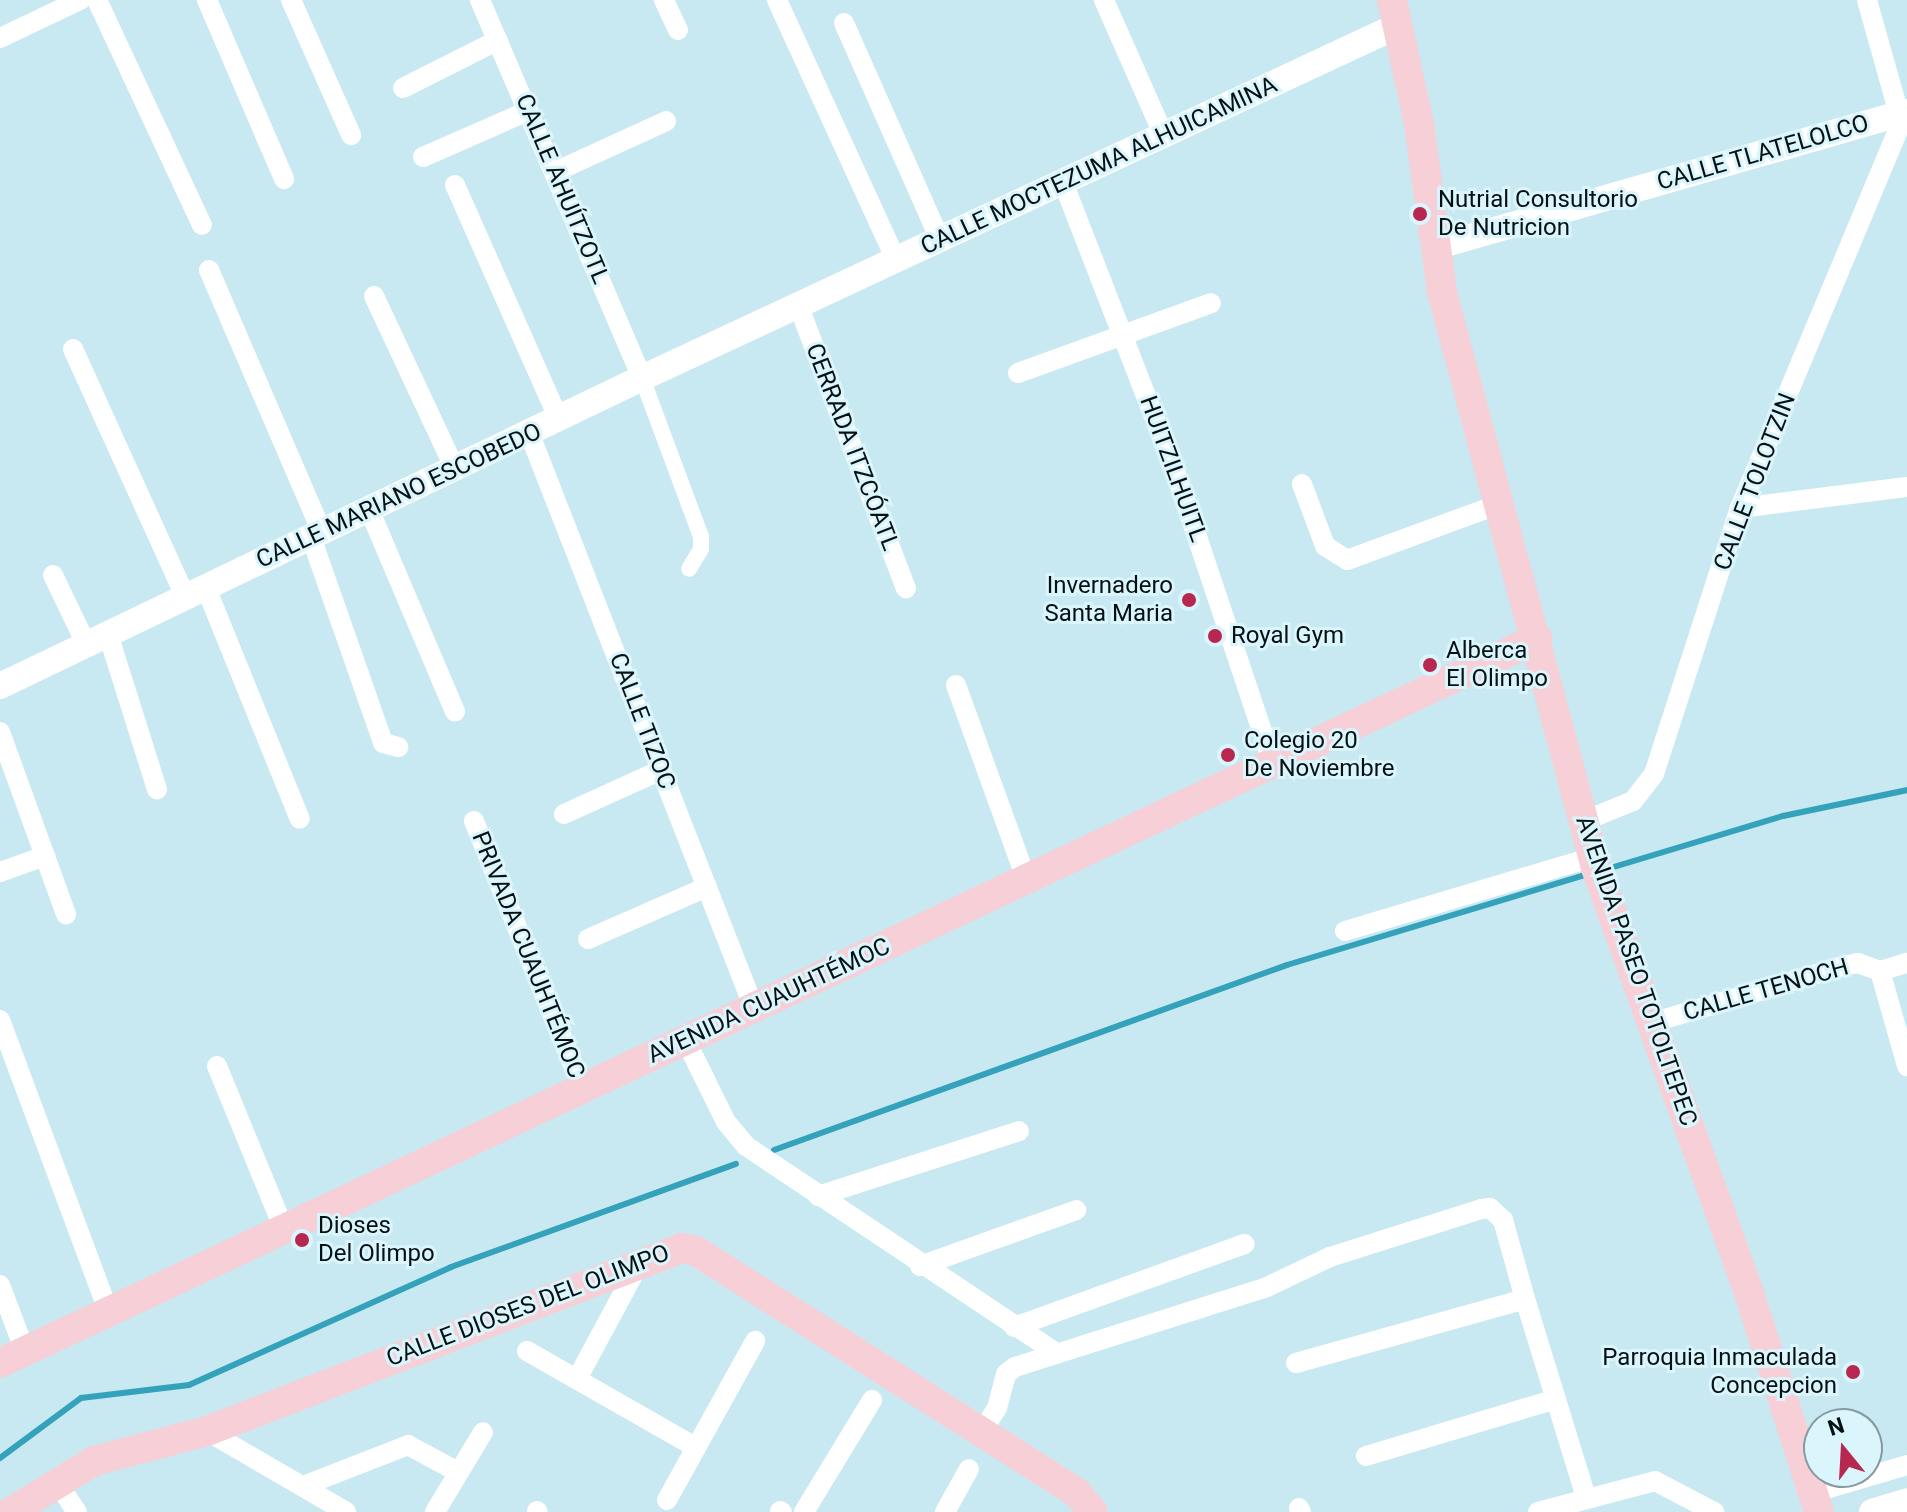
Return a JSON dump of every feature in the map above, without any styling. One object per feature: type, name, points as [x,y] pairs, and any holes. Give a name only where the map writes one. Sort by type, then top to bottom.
[{"type":"main road","name":"AVENIDA PASEO TOTOLTEPEC","points":[[1395,13],[1419,124],[1435,247],[1461,370],[1538,638],[1596,867],[1818,1502]]},
{"type":"main road","name":"AVENIDA CUAUHTÉMOC","points":[[12,1357],[1538,638]]},
{"type":"main road","name":"CALLE DIOSES DEL OLIMPO","points":[[11,1512],[56,1481],[94,1461],[207,1431],[673,1249],[696,1251],[1076,1492],[1093,1512]]},
{"type":"street","points":[[0,38],[80,0]]},
{"type":"street","points":[[97,0],[202,225]]},
{"type":"street","points":[[207,0],[284,179]]},
{"type":"street","points":[[291,0],[351,135]]},
{"type":"street","name":"CALLE AHUÍTZOTL","points":[[480,0],[557,171],[642,378]]},
{"type":"street","points":[[664,0],[678,30]]},
{"type":"street","points":[[777,0],[896,260]]},
{"type":"street","points":[[1104,0],[1164,136]]},
{"type":"street","points":[[1867,0],[1903,113]]},
{"type":"street","name":"CALLE MOCTEZUMA ALHUICAMINA","points":[[799,307],[1164,136],[1395,13]]},
{"type":"street","points":[[844,23],[940,240]]},
{"type":"street","points":[[403,88],[498,40]]},
{"type":"street","points":[[423,157],[528,111]]},
{"type":"street","name":"CALLE TLATELOLCO","points":[[1435,247],[1903,113]]},
{"type":"street","name":"CALLE TOLOTZIN","points":[[1584,821],[1633,801],[1654,774],[1740,508],[1850,252],[1903,113]]},
{"type":"street","points":[[557,171],[666,121]]},
{"type":"street","name":"HUITZILHUITL","points":[[1063,182],[1123,334],[1224,610],[1272,761]]},
{"type":"street","points":[[455,185],[559,420]]},
{"type":"street","points":[[209,270],[317,534],[383,743],[398,747]]},
{"type":"street","points":[[374,296],[455,469]]},
{"type":"street","points":[[1018,373],[1211,303]]},
{"type":"street","name":"CALLE MARIANO ESCOBEDO","points":[[0,686],[530,435],[642,378],[799,307]]},
{"type":"street","name":"CERRADA ITZCÓATL","points":[[799,307],[906,588]]},
{"type":"street","points":[[73,349],[196,592],[300,819]]},
{"type":"street","points":[[642,378],[701,537],[701,549],[689,569]]},
{"type":"street","name":"CALLE TIZOC","points":[[530,435],[754,1008]]},
{"type":"street","points":[[1302,484],[1325,546],[1347,560],[1499,504]]},
{"type":"street","points":[[1740,508],[1907,487]]},
{"type":"street","points":[[369,509],[455,712]]},
{"type":"street","points":[[53,575],[97,639],[157,789]]},
{"type":"street","points":[[956,685],[1026,878]]},
{"type":"street","points":[[0,732],[66,914]]},
{"type":"street","points":[[564,814],[661,770]]},
{"type":"street","name":"PRIVADA CUAUHTÉMOC","points":[[474,821],[583,1089]]},
{"type":"street","points":[[0,872],[45,856]]},
{"type":"street","points":[[1345,931],[1596,867]]},
{"type":"street","points":[[588,939],[707,887]]},
{"type":"street","name":"CALLE TENOCH","points":[[1651,1023],[1844,966],[1858,963],[1880,971]]},
{"type":"street","points":[[1907,963],[1880,971],[1907,1066]]},
{"type":"street","points":[[0,1020],[108,1311]]},
{"type":"street","points":[[686,1041],[735,1136],[920,1266],[1053,1351]]},
{"type":"street","points":[[217,1066],[284,1229]]},
{"type":"street","points":[[818,1196],[1019,1131]]},
{"type":"street","points":[[982,1432],[997,1408],[1006,1374],[1053,1351],[1267,1287],[1330,1257],[1490,1208],[1503,1220],[1520,1301],[1556,1399],[1586,1497]]},
{"type":"street","points":[[920,1266],[1076,1210]]},
{"type":"street","points":[[1014,1327],[1244,1244]]},
{"type":"street","points":[[577,1379],[639,1264]]},
{"type":"street","points":[[0,1285],[12,1357]]},
{"type":"street","points":[[1296,1363],[1520,1301]]},
{"type":"street","points":[[667,1500],[755,1341]]},
{"type":"street","points":[[527,1351],[695,1447]]},
{"type":"street","points":[[1366,1456],[1556,1399]]},
{"type":"street","points":[[804,1512],[872,1400]]},
{"type":"street","points":[[207,1431],[346,1512]]},
{"type":"street","points":[[435,1512],[483,1432]]},
{"type":"street","points":[[303,1486],[408,1445],[458,1472]]},
{"type":"street","points":[[1818,1502],[1907,1465]]},
{"type":"street","points":[[945,1512],[969,1469]]},
{"type":"street","points":[[56,1481],[77,1512]]},
{"type":"street","points":[[1538,1512],[1655,1481],[1714,1512]]},
{"type":"street","points":[[1872,1512],[1907,1501]]},
{"type":"waterway","points":[[1607,869],[1783,816],[1907,790]]},
{"type":"waterway","points":[[774,1150],[1287,965],[1589,874]]},
{"type":"waterway","points":[[0,1458],[81,1398],[189,1385],[451,1267],[736,1164]]},
{"type":"place","name":"Nutrial Consultorio De Nutricion","points":[[1420,214]]},
{"type":"place","name":"Invernadero Santa Maria","points":[[1189,600]]},
{"type":"place","name":"Royal Gym","points":[[1215,636]]},
{"type":"place","name":"Alberca El Olimpo","points":[[1430,665]]},
{"type":"place","name":"Colegio 20 De Noviembre","points":[[1228,755]]},
{"type":"place","name":"Dioses Del Olimpo","points":[[302,1240]]},
{"type":"place","name":"Parroquia Inmaculada Concepcion","points":[[1853,1372]]}]
